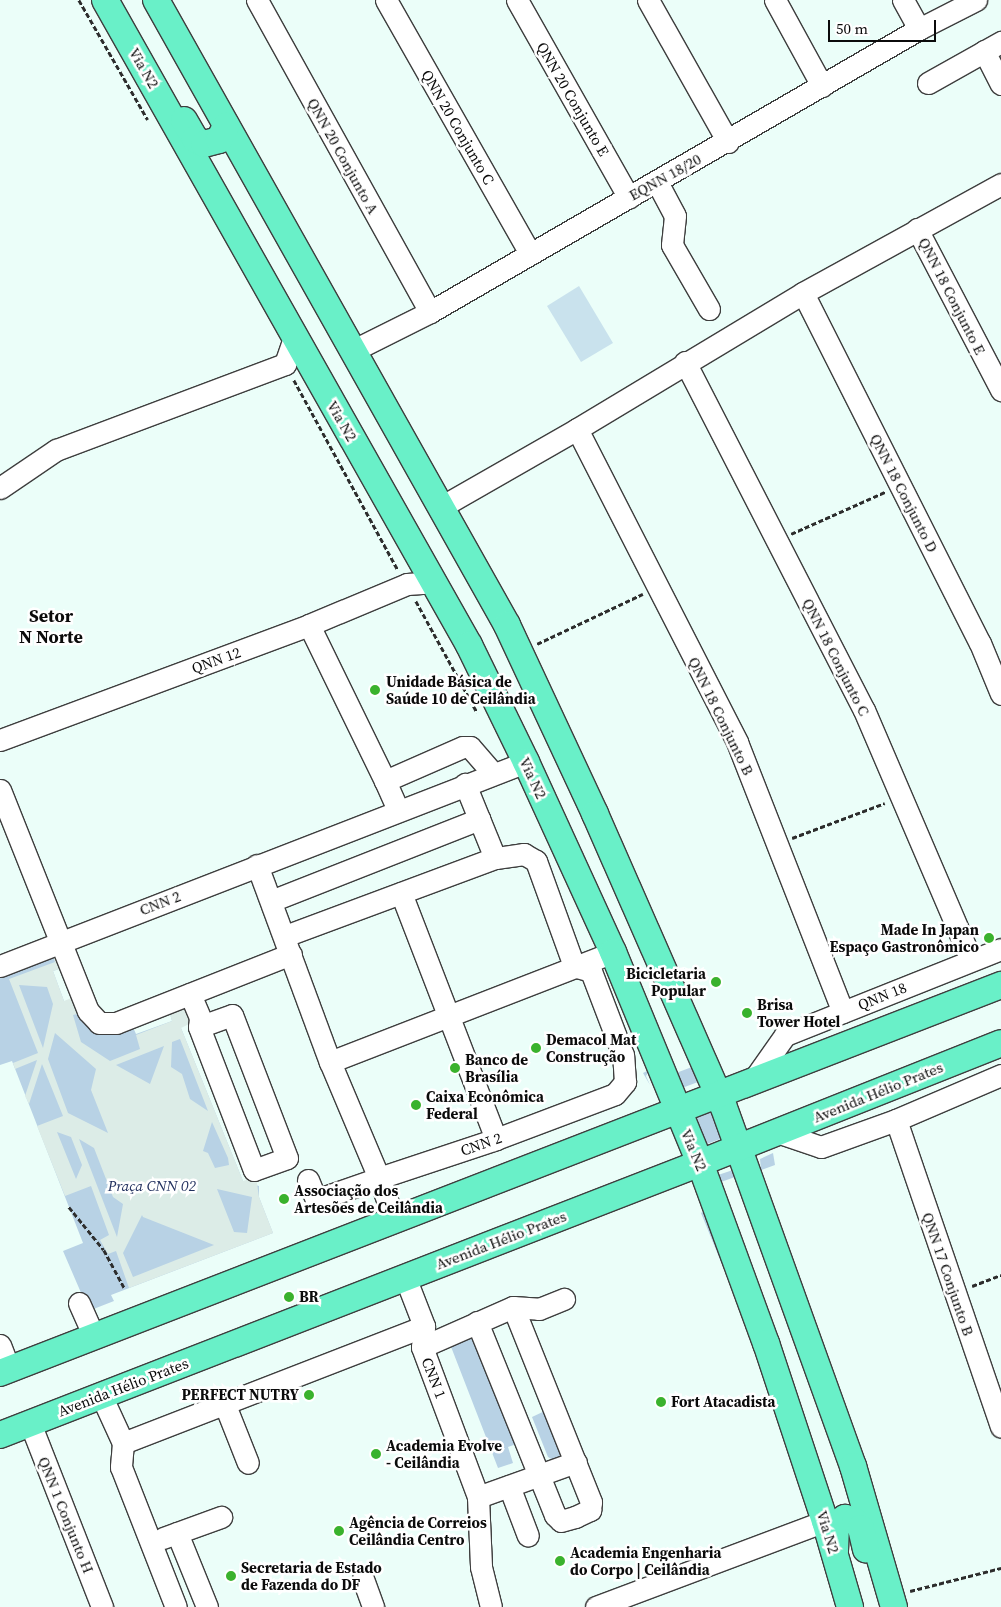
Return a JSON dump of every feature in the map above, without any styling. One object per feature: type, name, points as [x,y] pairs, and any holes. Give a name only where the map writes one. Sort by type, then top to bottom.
[{"type":"main road","points":[[156,0],[322,300],[508,625],[526,651],[595,814],[738,1085],[738,1147],[853,1466],[890,1603]]},
{"type":"main road","points":[[105,1],[143,47],[195,138],[204,144],[214,142],[223,136],[226,126]]},
{"type":"main road","name":"Via N2","points":[[105,1],[435,585],[492,716],[526,762],[613,952],[700,1164],[766,1343],[825,1521],[850,1607]]},
{"type":"main road","points":[[209,183],[211,172],[219,165],[236,168],[288,257],[322,300]]},
{"type":"main road","points":[[435,585],[454,603],[492,671],[502,675],[513,671],[526,651]]},
{"type":"main road","points":[[492,716],[515,698],[531,700],[570,779],[595,814]]},
{"type":"main road","points":[[5,1371],[93,1335],[676,1109],[1001,985]]},
{"type":"main road","name":"Avenida Hélio Prates","points":[[9,1434],[101,1395],[700,1164],[738,1147],[1001,1043]]},
{"type":"main road","points":[[766,1343],[794,1392],[832,1500],[840,1503],[851,1496],[853,1466]]},
{"type":"main road","points":[[835,1553],[836,1524],[845,1518],[855,1521],[861,1528],[890,1603]]},
{"type":"street","name":"QNN 20 Conjunto A","points":[[257,0],[430,312]]},
{"type":"street","name":"QNN 20 Conjunto C","points":[[386,0],[530,254]]},
{"type":"street","name":"QNN 20 Conjunto E","points":[[517,0],[629,198]]},
{"type":"street","points":[[648,0],[728,142]]},
{"type":"street","points":[[774,0],[822,86]]},
{"type":"street","points":[[903,0],[919,29]]},
{"type":"street","name":"EQNN 18/20","points":[[352,350],[430,312],[728,142],[919,29],[976,0]]},
{"type":"street","points":[[928,83],[992,47],[1001,84]]},
{"type":"street","points":[[657,182],[675,216],[672,245],[709,309]]},
{"type":"street","points":[[441,507],[578,429],[685,362],[803,293],[1001,184]]},
{"type":"street","name":"QNN 18 Conjunto E","points":[[917,229],[1001,390]]},
{"type":"street","name":"QNN 18 Conjunto D","points":[[803,293],[980,643],[1001,694]]},
{"type":"street","points":[[0,488],[56,450],[285,364],[294,338]]},
{"type":"street","name":"QNN 18 Conjunto C","points":[[685,362],[864,710],[971,960]]},
{"type":"street","name":"QNN 18 Conjunto B","points":[[578,429],[737,742],[843,1012]]},
{"type":"street","name":"QNN 12","points":[[0,740],[309,625],[406,584],[435,585]]},
{"type":"street","points":[[309,625],[398,810]]},
{"type":"street","points":[[385,781],[463,747],[470,747],[493,773]]},
{"type":"street","name":"CNN 2","points":[[0,966],[493,773],[526,762]]},
{"type":"street","points":[[465,784],[494,858]]},
{"type":"street","points":[[0,790],[90,1016],[98,1023],[116,1023],[190,994],[288,945],[401,893],[494,858],[524,854],[536,862],[574,966]]},
{"type":"street","points":[[271,901],[480,819]]},
{"type":"street","points":[[257,865],[330,1062],[379,1178],[394,1219]]},
{"type":"street","points":[[401,893],[496,1139]]},
{"type":"street","name":"QNN 18","points":[[738,1085],[785,1035],[1001,949]]},
{"type":"street","points":[[330,1062],[613,952]]},
{"type":"street","name":"CNN 2","points":[[308,1180],[316,1200],[496,1139],[615,1094],[625,1082],[623,1056],[591,970],[574,966]]},
{"type":"street","points":[[190,994],[200,1018],[199,1028],[254,1170],[286,1158],[232,1015],[199,1028]]},
{"type":"street","points":[[777,1132],[821,1146],[896,1120],[1001,1075]]},
{"type":"street","name":"QNN 17 Conjunto B","points":[[896,1120],[1001,1427]]},
{"type":"street","points":[[123,1443],[424,1326],[405,1277]]},
{"type":"street","points":[[422,1347],[477,1322],[514,1308],[539,1309],[564,1299]]},
{"type":"street","points":[[79,1303],[93,1335]]},
{"type":"street","points":[[477,1322],[558,1520],[575,1517],[592,1507],[576,1462],[514,1308]]},
{"type":"street","name":"CNN 1","points":[[424,1326],[422,1347],[478,1497],[480,1567],[491,1607]]},
{"type":"street","points":[[0,1345],[5,1371]]},
{"type":"street","points":[[101,1395],[123,1443],[121,1467],[176,1607]]},
{"type":"street","points":[[224,1405],[248,1463]]},
{"type":"street","name":"QNN 1 Conjunto H","points":[[9,1434],[102,1607]]},
{"type":"street","points":[[478,1497],[576,1462]]},
{"type":"street","points":[[509,1486],[528,1536]]},
{"type":"street","points":[[151,1542],[221,1517]]},
{"type":"street","points":[[596,1607],[825,1521]]},
{"type":"street","points":[[177,1534],[207,1607]]},
{"type":"street","points":[[363,1579],[373,1607]]},
{"type":"path","points":[[79,0],[148,121]]},
{"type":"path","points":[[285,364],[406,584],[492,716]]},
{"type":"path","points":[[776,540],[900,485]]},
{"type":"path","points":[[526,651],[658,587]]},
{"type":"path","points":[[778,843],[900,797]]},
{"type":"path","points":[[69,1207],[105,1250],[125,1289]]},
{"type":"path","points":[[954,1292],[1001,1275]]},
{"type":"path","points":[[890,1603],[1001,1568]]},
{"type":"green space","name":"Praça CNN 02","points":[[56,952],[62,968],[53,971],[64,1001],[81,1013],[132,1025],[136,1034],[172,1021],[169,1010],[181,1028],[243,1181],[259,1186],[259,1197],[273,1233],[111,1295],[114,1301],[91,1310],[85,1302],[63,1251],[83,1243],[12,1061],[0,1065],[0,974]]},
{"type":"green space","points":[[604,963],[649,1071],[646,1076],[650,1085],[643,1073],[647,1071]]},
{"type":"green space","points":[[692,1067],[698,1082],[682,1088],[676,1073]]},
{"type":"green space","points":[[712,1110],[723,1138],[704,1145],[694,1118]]},
{"type":"green space","points":[[773,1153],[775,1165],[761,1170],[760,1159]]},
{"type":"green space","points":[[733,1170],[735,1177],[721,1182],[718,1175]]},
{"type":"green space","points":[[708,1207],[729,1265],[723,1267],[701,1213]]},
{"type":"green space","points":[[475,1329],[519,1443],[508,1447],[513,1463],[498,1468],[448,1339]]},
{"type":"green space","points":[[549,1409],[563,1457],[553,1460],[548,1457],[532,1417]]},
{"type":"shaded area","points":[[579,286],[613,343],[581,362],[547,306]]},
{"type":"shaded area","points":[[56,952],[62,968],[53,971],[64,1001],[74,997],[81,1013],[73,1015],[81,1042],[110,1061],[140,1049],[136,1035],[172,1021],[169,1010],[183,1006],[187,1009],[191,1023],[181,1028],[243,1181],[256,1177],[259,1197],[273,1233],[129,1288],[116,1251],[108,1254],[100,1240],[109,1235],[91,1186],[65,1196],[37,1126],[63,1116],[42,1064],[29,1104],[25,1096],[37,1060],[15,1069],[13,1063],[38,1053],[9,979],[55,962],[52,954]],"holes":[[[19,985],[47,987],[53,1004],[43,1048]],[[55,1033],[96,1069],[91,1090],[108,1133],[68,1113],[48,1059]],[[180,1039],[208,1111],[190,1099],[182,1074],[171,1067],[172,1042]],[[164,1046],[150,1084],[116,1065]],[[212,1122],[228,1158],[229,1165],[215,1168],[208,1153],[203,1151]],[[57,1132],[71,1137],[82,1165],[76,1179]],[[79,1139],[94,1148],[113,1197],[123,1204],[117,1237]],[[217,1189],[252,1197],[247,1233],[234,1232]],[[142,1215],[214,1245],[133,1277],[123,1253]]]},
{"type":"place","name":"Unidade Básica de Saúde 10 de Ceilândia","points":[[375,690]]},
{"type":"place","name":"Made In Japan Espaço Gastronômico","points":[[989,938]]},
{"type":"place","name":"Bicicletaria Popular","points":[[716,982]]},
{"type":"place","name":"Brisa Tower Hotel","points":[[747,1013]]},
{"type":"place","name":"Demacol Mat Construção","points":[[536,1048]]},
{"type":"place","name":"Banco de Brasília","points":[[455,1068]]},
{"type":"place","name":"Caixa Econômica Federal","points":[[416,1105]]},
{"type":"place","name":"Associação dos Artesões de Ceilândia","points":[[284,1199]]},
{"type":"place","name":"BR","points":[[289,1297]]},
{"type":"place","name":"PERFECT NUTRY","points":[[309,1395]]},
{"type":"place","name":"Fort Atacadista","points":[[661,1402]]},
{"type":"place","name":"Academia Evolve - Ceilândia","points":[[376,1454]]},
{"type":"place","name":"Agência de Correios Ceilândia Centro","points":[[339,1531]]},
{"type":"place","name":"Academia Engenharia do Corpo | Ceilândia","points":[[560,1561]]},
{"type":"place","name":"Secretaria de Estado de Fazenda do DF","points":[[231,1576]]},
{"type":"district","name":"Setor N Norte","points":[[51,628]]}]
